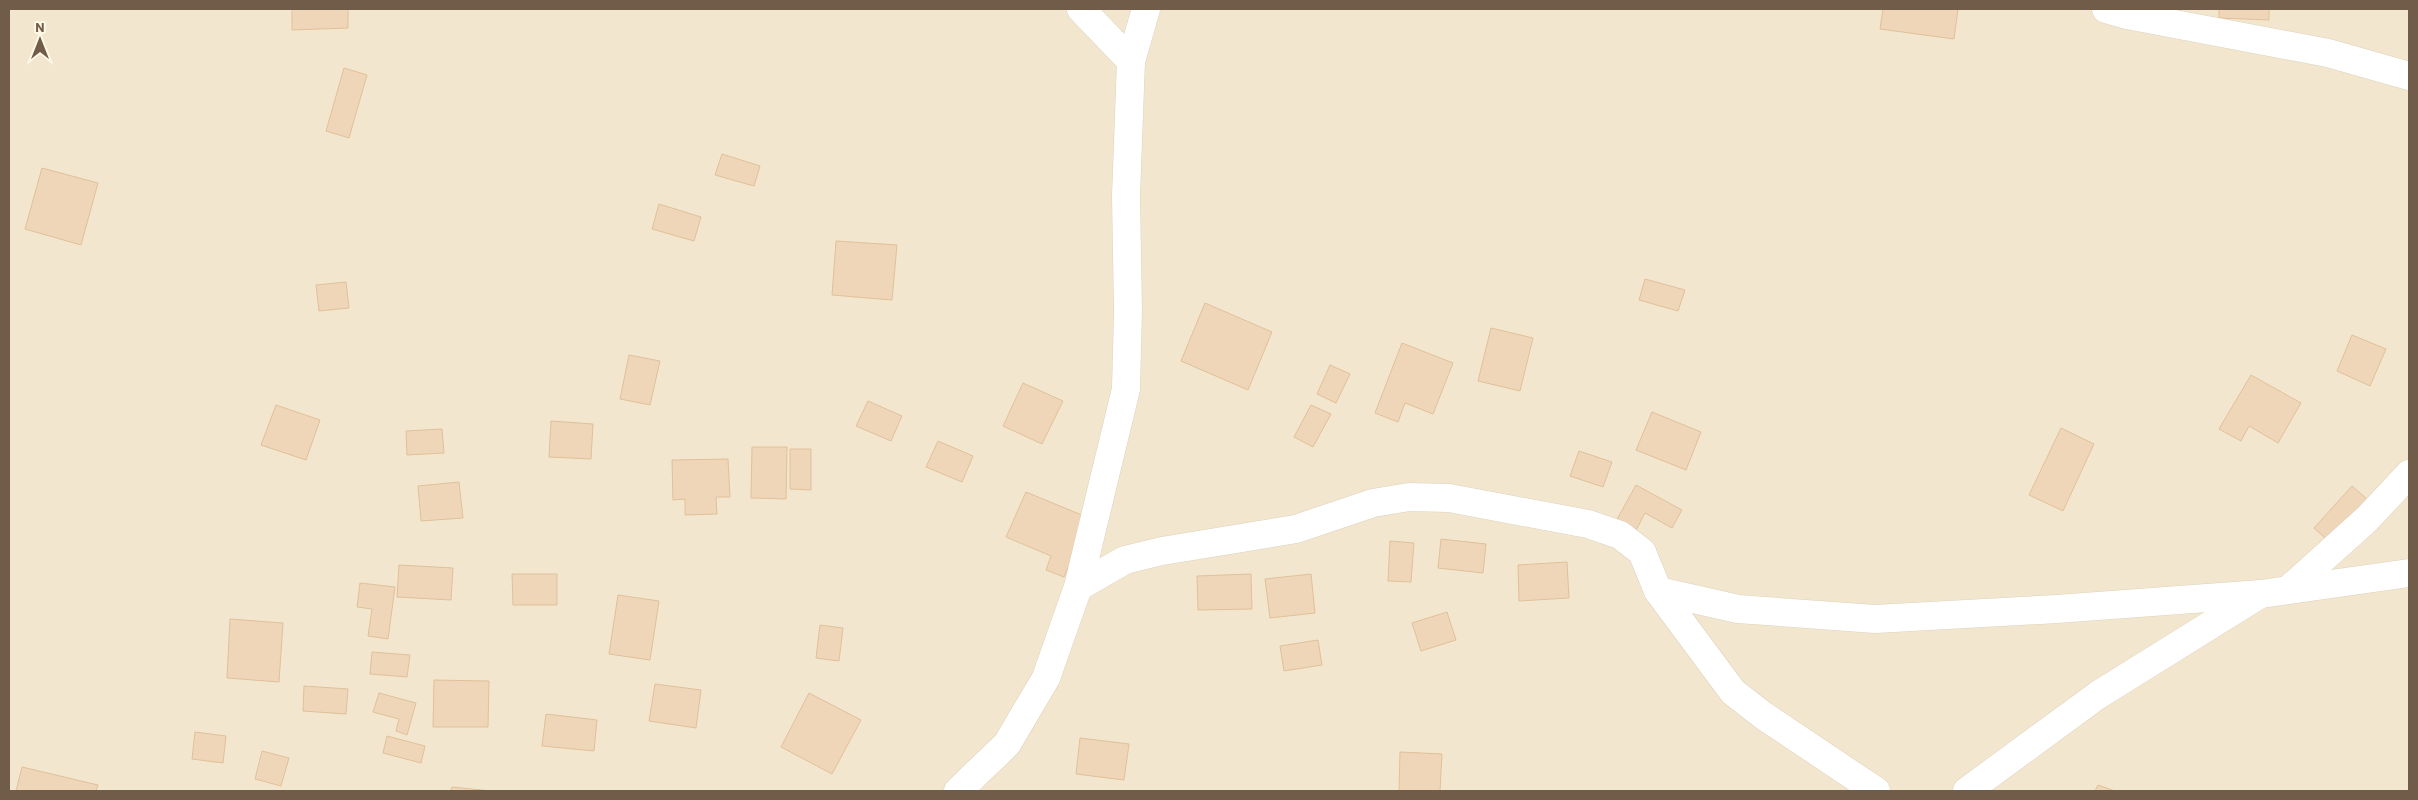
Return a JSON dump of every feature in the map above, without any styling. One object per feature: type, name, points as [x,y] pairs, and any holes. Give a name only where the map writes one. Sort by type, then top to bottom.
[{"type":"street","points":[[958,791],[1006,744],[1046,678],[1078,587],[1126,389],[1128,311],[1126,196],[1131,61],[1146,9]]},
{"type":"street","points":[[2106,9],[2127,15],[2328,53],[2409,76]]},
{"type":"street","points":[[1092,11],[1131,61]]},
{"type":"street","points":[[2289,589],[2367,519],[2409,474]]},
{"type":"street","points":[[1078,587],[1125,560],[1162,551],[1296,529],[1373,504],[1409,497],[1458,500],[1588,524],[1620,535],[1642,552],[1658,592],[1733,692],[1764,716],[1876,791]]},
{"type":"street","points":[[1658,592],[1738,609],[1875,619],[2057,609],[2261,594],[2409,573]]},
{"type":"street","points":[[1967,791],[2098,695],[2261,594]]},
{"type":"shaded area","points":[[9,9],[2409,9],[2409,791],[9,791]]},
{"type":"building","points":[[292,9],[348,9],[348,28],[292,30]]},
{"type":"building","points":[[1883,9],[1958,9],[1954,39],[1880,29]]},
{"type":"building","points":[[2219,9],[2269,9],[2269,20],[2219,18]]},
{"type":"building","points":[[344,68],[367,75],[349,138],[326,131]]},
{"type":"building","points":[[722,154],[760,166],[754,186],[715,175]]},
{"type":"building","points":[[42,168],[98,183],[81,245],[25,229]]},
{"type":"building","points":[[659,204],[701,217],[694,241],[652,229]]},
{"type":"building","points":[[836,241],[897,245],[892,300],[832,295]]},
{"type":"building","points":[[1645,279],[1685,290],[1678,311],[1639,300]]},
{"type":"building","points":[[346,282],[349,308],[319,311],[316,285]]},
{"type":"building","points":[[1205,303],[1272,332],[1248,390],[1181,361]]},
{"type":"building","points":[[1491,328],[1533,338],[1520,391],[1478,381]]},
{"type":"building","points":[[2352,335],[2386,349],[2370,386],[2337,371]]},
{"type":"building","points":[[1402,343],[1453,363],[1433,414],[1405,403],[1398,422],[1375,413]]},
{"type":"building","points":[[629,355],[660,361],[650,405],[620,399]]},
{"type":"building","points":[[1330,365],[1350,374],[1336,403],[1317,394]]},
{"type":"building","points":[[2251,375],[2301,403],[2278,443],[2249,426],[2241,441],[2219,429]]},
{"type":"building","points":[[1023,383],[1063,401],[1042,444],[1003,426]]},
{"type":"building","points":[[868,401],[902,416],[891,441],[856,426]]},
{"type":"building","points":[[276,405],[320,420],[306,460],[261,445]]},
{"type":"building","points":[[1311,405],[1331,414],[1313,447],[1294,437]]},
{"type":"building","points":[[1652,412],[1701,432],[1686,470],[1636,450]]},
{"type":"building","points":[[551,421],[593,424],[591,459],[549,457]]},
{"type":"building","points":[[2061,428],[2094,444],[2063,511],[2029,495]]},
{"type":"building","points":[[442,429],[444,453],[407,455],[406,431]]},
{"type":"building","points":[[938,441],[973,456],[962,482],[926,467]]},
{"type":"building","points":[[752,447],[787,447],[786,499],[751,498]]},
{"type":"building","points":[[790,449],[811,449],[811,490],[790,489]]},
{"type":"building","points":[[1579,451],[1612,462],[1603,487],[1570,476]]},
{"type":"building","points":[[728,459],[730,497],[716,497],[717,514],[685,515],[685,499],[673,500],[672,460]]},
{"type":"building","points":[[459,482],[463,518],[421,521],[418,486]]},
{"type":"building","points":[[1636,485],[1682,510],[1672,528],[1645,513],[1635,532],[1616,521]]},
{"type":"building","points":[[2352,486],[2383,513],[2345,556],[2314,528]]},
{"type":"building","points":[[1026,492],[1089,518],[1064,577],[1046,570],[1051,556],[1006,537]]},
{"type":"building","points":[[1441,539],[1486,544],[1483,573],[1438,568]]},
{"type":"building","points":[[1390,541],[1414,543],[1411,582],[1388,581]]},
{"type":"building","points":[[1567,562],[1569,598],[1519,601],[1518,565]]},
{"type":"building","points":[[399,565],[453,568],[451,600],[397,597]]},
{"type":"building","points":[[512,574],[557,574],[557,605],[513,605]]},
{"type":"building","points":[[1251,574],[1252,609],[1198,610],[1197,576]]},
{"type":"building","points":[[1311,574],[1315,613],[1270,618],[1265,579]]},
{"type":"building","points":[[360,583],[395,587],[388,639],[368,636],[372,609],[357,607]]},
{"type":"building","points":[[618,595],[659,601],[650,660],[609,654]]},
{"type":"building","points":[[1447,612],[1456,640],[1421,651],[1412,623]]},
{"type":"building","points":[[230,619],[283,623],[279,682],[227,678]]},
{"type":"building","points":[[820,625],[843,628],[839,661],[816,658]]},
{"type":"building","points":[[1318,640],[1322,665],[1284,671],[1280,646]]},
{"type":"building","points":[[372,652],[410,655],[407,677],[370,674]]},
{"type":"building","points":[[434,680],[489,681],[488,727],[433,727]]},
{"type":"building","points":[[655,684],[701,690],[696,728],[649,721]]},
{"type":"building","points":[[304,686],[348,689],[346,714],[303,711]]},
{"type":"building","points":[[379,693],[416,703],[407,735],[396,731],[399,719],[373,712]]},
{"type":"building","points":[[809,693],[861,720],[832,774],[781,747]]},
{"type":"building","points":[[546,714],[597,720],[594,751],[542,746]]},
{"type":"building","points":[[195,732],[226,736],[223,763],[192,759]]},
{"type":"building","points":[[387,736],[425,746],[421,763],[383,753]]},
{"type":"building","points":[[1080,738],[1129,744],[1124,780],[1076,774]]},
{"type":"building","points":[[262,751],[289,758],[281,786],[255,779]]},
{"type":"building","points":[[1400,752],[1442,754],[1440,791],[1399,791]]},
{"type":"building","points":[[22,767],[98,785],[96,791],[16,791]]},
{"type":"building","points":[[2098,785],[2115,791],[2095,791]]},
{"type":"building","points":[[452,787],[491,791],[451,791]]}]
